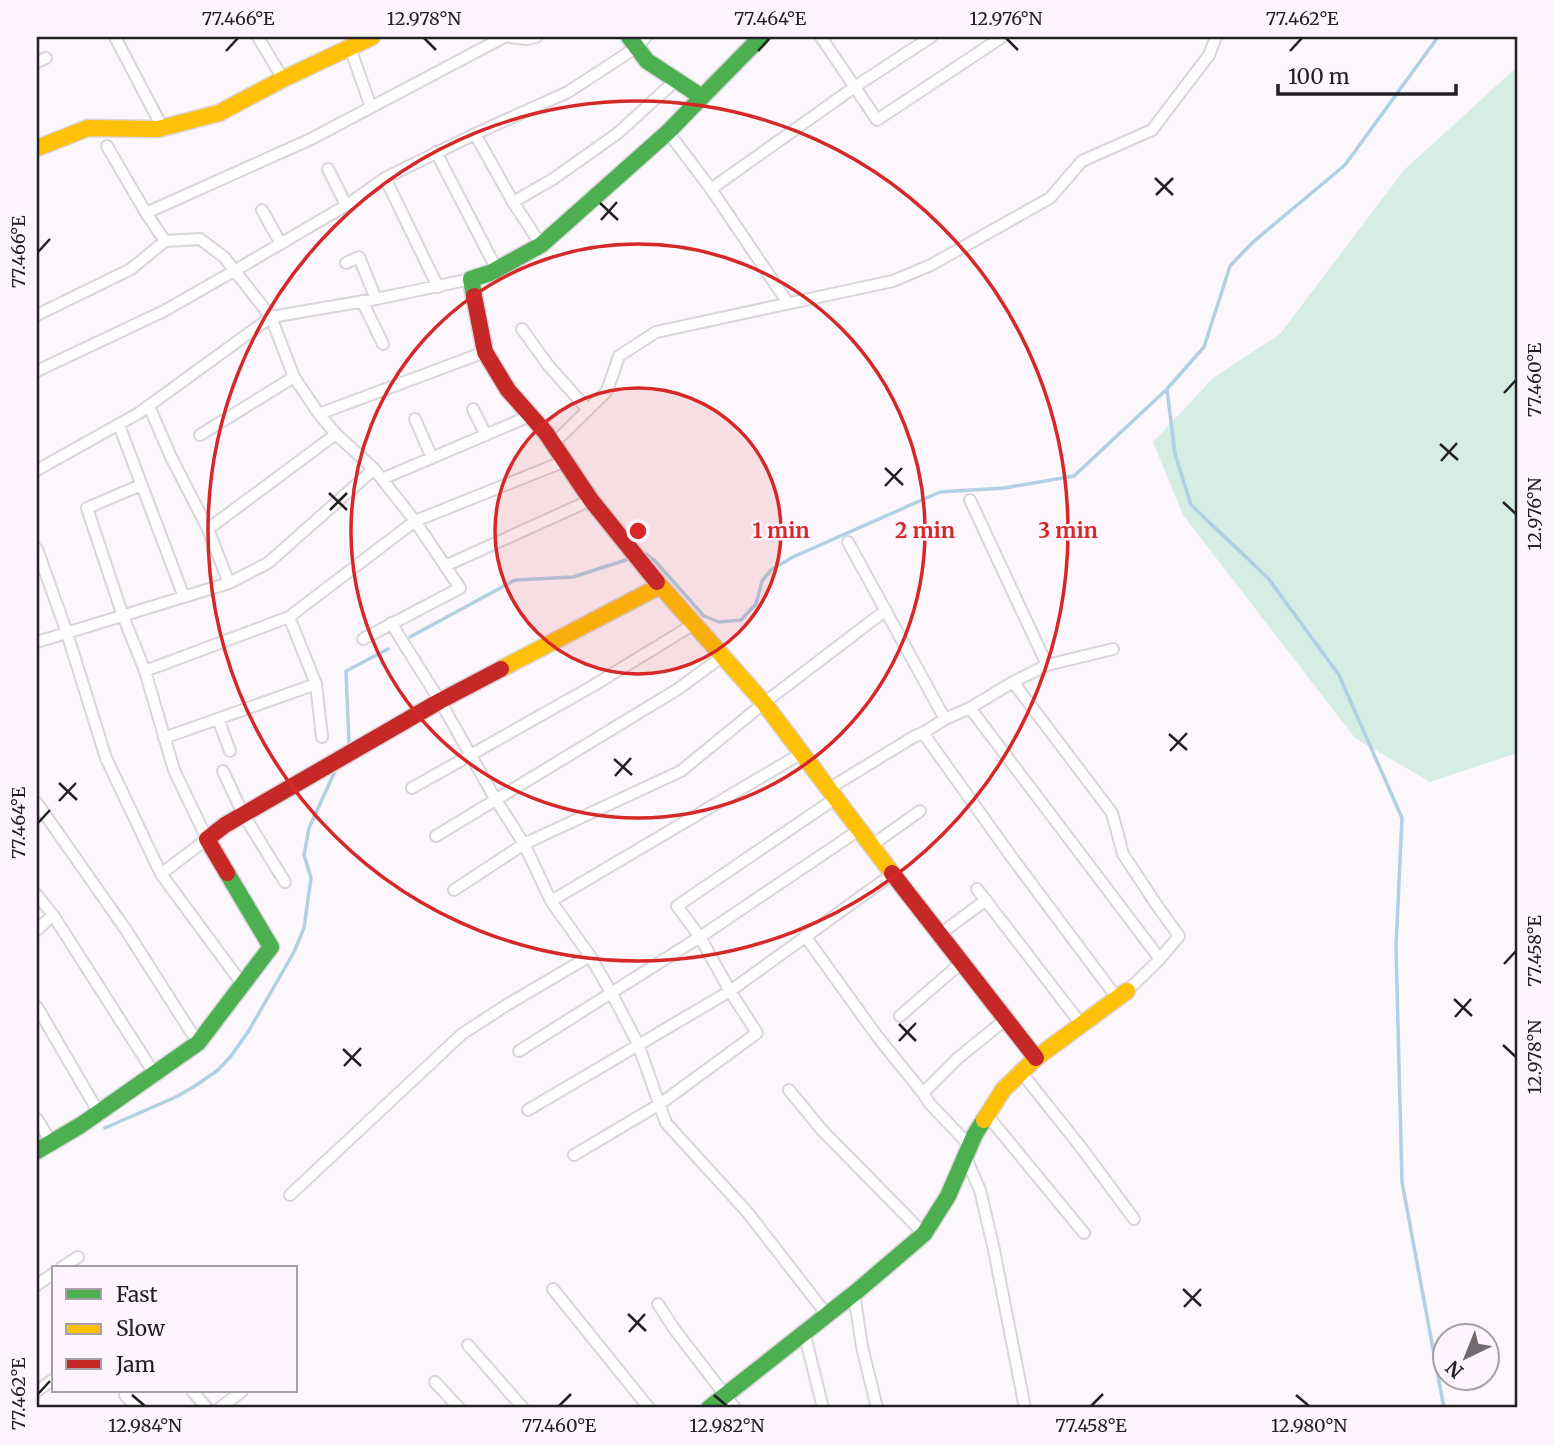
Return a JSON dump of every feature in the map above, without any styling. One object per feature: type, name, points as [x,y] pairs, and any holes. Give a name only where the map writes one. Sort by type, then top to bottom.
[{"type":"street","points":[[115,37],[162,127]]},
{"type":"street","points":[[258,37],[283,79]]},
{"type":"street","points":[[37,148],[88,128],[158,129],[219,113],[372,37]]},
{"type":"street","points":[[146,213],[312,139],[504,37]]},
{"type":"street","points":[[510,37],[536,37]]},
{"type":"street","points":[[37,470],[149,406],[271,317],[471,279],[497,270],[541,245],[668,132],[761,37]]},
{"type":"street","points":[[821,37],[877,120],[1002,37]]},
{"type":"street","points":[[712,190],[856,86],[931,37]]},
{"type":"street","points":[[553,443],[607,391],[619,356],[656,332],[893,281],[932,265],[1050,198],[1082,161],[1152,130],[1209,55],[1216,37]]},
{"type":"street","points":[[37,372],[164,311],[346,205],[385,178],[568,92],[637,40],[647,61],[702,97]]},
{"type":"street","points":[[350,48],[371,107]]},
{"type":"street","points":[[513,202],[618,133],[676,80]]},
{"type":"street","points":[[668,132],[712,190],[788,303]]},
{"type":"street","points":[[475,134],[541,245]]},
{"type":"street","points":[[107,146],[165,241]]},
{"type":"street","points":[[436,152],[497,270]]},
{"type":"street","points":[[328,169],[346,205]]},
{"type":"street","points":[[385,178],[438,287]]},
{"type":"street","points":[[262,209],[281,244]]},
{"type":"street","points":[[37,316],[131,270],[165,241],[200,239],[224,257],[271,317],[294,377],[319,414],[336,434],[374,469],[415,521],[460,588],[363,639]]},
{"type":"street","points":[[346,263],[359,257],[376,299]]},
{"type":"street","points":[[471,279],[485,352],[508,390],[553,443],[591,500],[660,586],[764,703],[1036,1058]]},
{"type":"street","points":[[362,301],[383,344]]},
{"type":"street","points":[[522,328],[548,365],[588,410]]},
{"type":"street","points":[[319,414],[485,352]]},
{"type":"street","points":[[200,435],[294,377]]},
{"type":"street","points":[[149,406],[170,455],[208,529],[229,583]]},
{"type":"street","points":[[472,410],[486,435]]},
{"type":"street","points":[[382,479],[530,416]]},
{"type":"street","points":[[415,419],[432,458]]},
{"type":"street","points":[[119,425],[184,597]]},
{"type":"street","points":[[208,529],[336,434]]},
{"type":"street","points":[[145,671],[289,617],[415,521],[565,461]]},
{"type":"street","points":[[37,642],[229,583],[268,563],[374,469]]},
{"type":"street","points":[[37,1151],[99,1113],[198,1043],[271,947],[207,839],[174,770],[145,671],[123,616],[87,508],[141,485]]},
{"type":"street","points":[[445,566],[591,500]]},
{"type":"street","points":[[970,500],[1047,664]]},
{"type":"street","points":[[848,542],[945,719]]},
{"type":"street","points":[[37,549],[68,633],[106,758],[161,874],[243,985]]},
{"type":"street","points":[[37,586],[49,583]]},
{"type":"street","points":[[161,874],[243,814],[440,701],[660,586]]},
{"type":"street","points":[[454,890],[524,844],[681,771],[764,703],[886,610]]},
{"type":"street","points":[[289,617],[316,684],[322,737]]},
{"type":"street","points":[[391,623],[524,844],[551,901],[590,956],[612,994],[638,1044],[666,1123],[748,1213],[827,1315]]},
{"type":"street","points":[[412,788],[591,687],[694,624]]},
{"type":"street","points":[[574,1155],[660,1104],[757,1033],[700,937],[677,906],[915,736],[1047,664],[1114,649]]},
{"type":"street","points":[[436,836],[678,689],[723,656]]},
{"type":"street","points":[[709,1408],[924,1234],[948,1196],[987,1115],[1003,1090],[1036,1058],[1122,994],[1160,959],[1179,936],[1123,854],[1112,813],[1013,682]]},
{"type":"street","points":[[164,738],[316,684]]},
{"type":"street","points":[[970,708],[1160,959]]},
{"type":"street","points":[[218,719],[230,751]]},
{"type":"street","points":[[923,733],[1013,859],[1122,994]]},
{"type":"street","points":[[551,901],[802,753]]},
{"type":"street","points":[[223,771],[243,814],[285,882]]},
{"type":"street","points":[[37,803],[126,930],[198,1043]]},
{"type":"street","points":[[872,845],[920,811]]},
{"type":"street","points":[[519,1051],[700,937],[859,830]]},
{"type":"street","points":[[528,1110],[730,991],[894,873]]},
{"type":"street","points":[[977,889],[1081,1024]]},
{"type":"street","points":[[37,895],[53,915],[154,1073]]},
{"type":"street","points":[[940,934],[986,900]]},
{"type":"street","points":[[37,930],[53,915]]},
{"type":"street","points":[[805,936],[877,1036],[968,1152],[994,1250],[1025,1408]]},
{"type":"street","points":[[290,1195],[462,1034],[590,956]]},
{"type":"street","points":[[900,1016],[961,962]]},
{"type":"street","points":[[37,1007],[99,1113]]},
{"type":"street","points":[[923,1093],[958,1058],[1006,1020]]},
{"type":"street","points":[[1021,1072],[1134,1219]]},
{"type":"street","points":[[789,1090],[821,1129],[924,1234]]},
{"type":"street","points":[[987,1115],[1084,1233]]},
{"type":"street","points":[[37,1119],[51,1142]]},
{"type":"street","points":[[64,1266],[78,1257]]},
{"type":"street","points":[[37,1285],[52,1274]]},
{"type":"street","points":[[554,1289],[649,1408]]},
{"type":"street","points":[[854,1293],[862,1347],[877,1408]]},
{"type":"street","points":[[657,1304],[736,1408]]},
{"type":"street","points":[[804,1332],[823,1408]]},
{"type":"street","points":[[468,1345],[523,1408]]},
{"type":"street","points":[[37,1391],[52,1380]]},
{"type":"street","points":[[435,1382],[453,1406]]},
{"type":"street","points":[[193,1392],[207,1408]]},
{"type":"street","points":[[220,1408],[241,1392]]},
{"type":"street","points":[[125,1395],[137,1408]]},
{"type":"green space","points":[[1517,67],[1517,753],[1430,782],[1355,738],[1183,515],[1153,442],[1213,378],[1280,334],[1404,170]]},
{"type":"waterway","points":[[646,554],[704,616],[719,622],[741,620],[756,604],[762,581],[771,570],[793,557],[940,492],[1004,488],[1074,476],[1167,389],[1204,347],[1230,266],[1253,242],[1345,165],[1438,37]]},
{"type":"waterway","points":[[1167,389],[1175,454],[1191,505],[1268,578],[1339,675],[1402,818],[1396,947],[1402,1182],[1444,1408]]},
{"type":"waterway","points":[[410,637],[515,580],[573,577],[626,560]]},
{"type":"waterway","points":[[349,743],[346,671],[388,649]]},
{"type":"waterway","points":[[105,1128],[178,1096],[198,1084],[218,1070],[248,1032],[294,952],[304,928],[311,878],[304,855],[309,828],[335,771]]},
{"type":"traffic: fast","points":[[629,37],[647,61],[702,97],[761,37]]},
{"type":"traffic: fast","points":[[474,296],[471,279],[490,273],[541,245],[668,132],[702,97]]},
{"type":"traffic: fast","points":[[37,1151],[81,1125],[198,1043],[271,947],[227,873]]},
{"type":"traffic: fast","points":[[709,1408],[856,1292],[924,1234],[948,1196],[975,1134],[984,1120]]},
{"type":"traffic: slow","points":[[37,148],[88,128],[158,129],[219,113],[372,37]]},
{"type":"traffic: slow","points":[[657,582],[764,703],[892,873]]},
{"type":"traffic: slow","points":[[501,669],[660,586]]},
{"type":"traffic: slow","points":[[984,1120],[1003,1090],[1036,1058],[1127,991]]},
{"type":"traffic: jam","points":[[474,296],[485,352],[508,390],[546,433],[591,500],[657,582]]},
{"type":"traffic: jam","points":[[227,873],[207,839],[225,825],[440,701],[501,669]]},
{"type":"traffic: jam","points":[[892,873],[1036,1058]]}]
